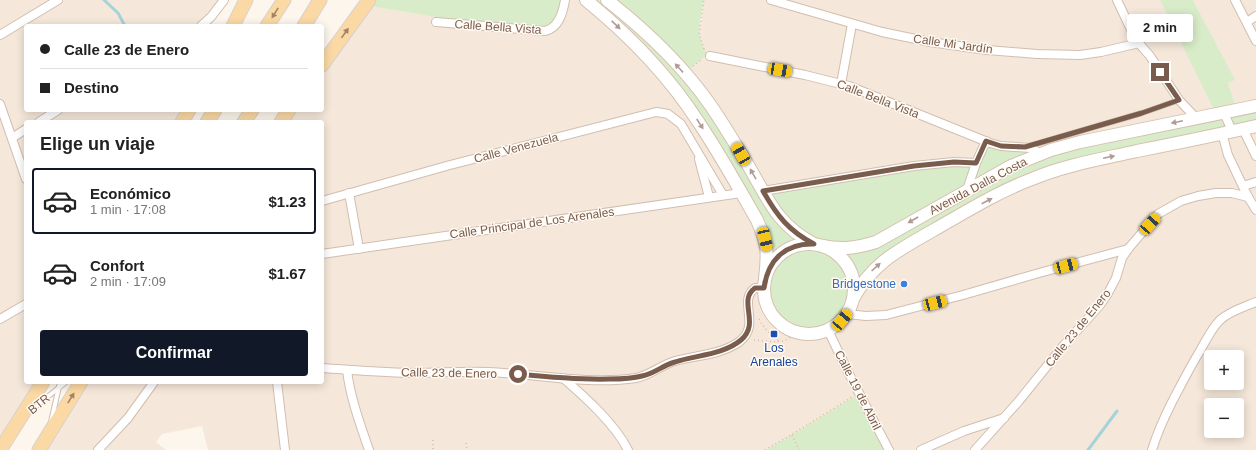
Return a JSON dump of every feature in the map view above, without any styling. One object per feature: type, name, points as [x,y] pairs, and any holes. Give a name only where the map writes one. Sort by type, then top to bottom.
[{"type":"main road","points":[[234,24],[246,0]]},
{"type":"main road","points":[[268,24],[284,0]]},
{"type":"main road","points":[[305,24],[320,0]]},
{"type":"main road","points":[[324,62],[369,0]]},
{"type":"main road","points":[[0,450],[42,384]]},
{"type":"main road","points":[[39,450],[80,384]]},
{"type":"street","points":[[0,35],[43,4],[58,0]]},
{"type":"street","points":[[203,24],[211,17],[224,0]]},
{"type":"street","name":"Calle Bella Vista","points":[[436,22],[545,31],[554,28],[564,7],[565,0]]},
{"type":"street","points":[[586,0],[613,22],[668,80],[699,122],[757,220],[765,239],[767,254],[765,283],[767,304],[775,318],[784,326],[796,332],[812,334],[828,330],[847,314],[853,299],[854,282],[848,266],[837,254],[797,234],[786,225],[774,210],[725,126],[703,95],[642,31],[607,0]]},
{"type":"street","name":"Calle Mi Jardín","points":[[771,0],[882,32],[930,42],[987,50],[1036,54],[1080,55],[1101,52],[1139,43]]},
{"type":"street","points":[[1117,0],[1133,34],[1139,43],[1150,56],[1179,100],[1196,118]]},
{"type":"street","points":[[1235,0],[1256,41]]},
{"type":"street","points":[[1247,22],[1256,16]]},
{"type":"street","points":[[841,84],[852,24]]},
{"type":"street","name":"Calle Bella Vista","points":[[710,56],[805,75],[841,84],[871,94],[986,141],[1001,146],[1025,147],[1036,150],[1041,154]]},
{"type":"street","points":[[0,104],[24,173]]},
{"type":"street","name":"Avenida Dalla Costa","points":[[818,245],[838,249],[855,248],[876,242],[1011,166],[1041,154],[1080,142],[1256,106]]},
{"type":"street","points":[[41,120],[55,112]]},
{"type":"street","name":"Calle Venezuela","points":[[324,200],[458,163],[656,112],[663,113],[674,119],[685,130],[723,195]]},
{"type":"street","points":[[1224,113],[1232,131],[1256,156]]},
{"type":"street","name":"Avenida Dalla Costa","points":[[853,299],[864,280],[886,259],[946,223],[1020,184],[1051,172],[1094,160],[1256,126]]},
{"type":"street","points":[[12,138],[24,131]]},
{"type":"street","points":[[1232,131],[1228,155],[1248,197],[1256,210]]},
{"type":"street","points":[[967,190],[976,163],[986,141]]},
{"type":"street","name":"Calle Venezuela","points":[[696,149],[709,197]]},
{"type":"street","points":[[763,191],[914,166],[954,162],[976,163]]},
{"type":"street","points":[[1243,186],[1256,182]]},
{"type":"street","points":[[349,193],[359,249]]},
{"type":"street","name":"Calle Principal de Los Arenales","points":[[324,254],[741,193]]},
{"type":"street","name":"Calle 23 de Enero","points":[[975,450],[1004,418],[1103,300],[1116,278],[1122,258],[1158,214],[1181,200],[1198,196],[1216,193],[1232,193],[1248,197]]},
{"type":"street","points":[[742,339],[746,335],[750,325],[748,304],[749,294],[755,288],[765,283],[772,264],[783,252],[798,245],[818,245]]},
{"type":"street","points":[[847,314],[866,316],[886,315],[1128,249]]},
{"type":"street","points":[[1152,450],[1155,438],[1162,423],[1208,337],[1227,315],[1235,310],[1256,302]]},
{"type":"street","points":[[0,319],[24,305]]},
{"type":"street","name":"Calle 19 de Abril","points":[[828,330],[848,372],[889,450]]},
{"type":"street","name":"Calle 23 de Enero","points":[[324,368],[415,373],[488,372],[601,380],[624,379],[651,374],[674,362],[719,351],[737,343],[742,339]]},
{"type":"street","points":[[347,370],[353,401],[369,450]]},
{"type":"street","points":[[563,378],[601,414],[619,436],[628,450]]},
{"type":"street","points":[[98,450],[128,418],[153,384]]},
{"type":"street","points":[[277,384],[285,450]]},
{"type":"street","points":[[921,450],[964,431],[1004,418]]},
{"type":"lane","points":[[1025,147],[1142,113],[1179,100]]},
{"type":"lane","name":"BTR","points":[[47,438],[60,384]]},
{"type":"lane","name":"BTR","points":[[18,421],[64,384]]},
{"type":"path","points":[[704,0],[699,34],[701,44],[710,56]]},
{"type":"path","points":[[684,74],[704,57],[710,56]]},
{"type":"path","points":[[758,318],[770,334],[780,342]]},
{"type":"path","points":[[742,339],[780,342],[790,338],[796,332]]},
{"type":"path","points":[[765,450],[792,435],[859,392]]},
{"type":"path","points":[[792,435],[799,450]]},
{"type":"path","points":[[433,440],[433,450]]},
{"type":"path","points":[[466,443],[467,450]]},
{"type":"shaded area","points":[[0,0],[224,0],[206,24],[24,24],[24,112],[188,112],[183,120],[24,120],[24,384],[42,384],[0,450]]},
{"type":"shaded area","points":[[369,0],[586,0],[668,80],[762,230],[764,288],[767,304],[775,318],[788,329],[796,332],[812,334],[820,333],[835,326],[847,314],[853,299],[870,273],[1020,184],[1256,126],[1256,450],[208,450],[202,426],[162,434],[156,442],[166,450],[40,450],[80,384],[324,384],[324,120],[282,120],[288,112],[324,112],[324,62]]},
{"type":"shaded area","points":[[704,0],[1160,0],[1216,114],[976,163],[763,191],[684,74],[704,57],[710,56],[701,44],[699,34]]},
{"type":"shaded area","points":[[1193,0],[1256,0],[1256,106],[1237,110],[1228,83],[1234,80]]},
{"type":"green space","points":[[369,0],[565,0],[554,28],[436,22],[436,17],[365,5]]},
{"type":"green space","points":[[586,0],[704,0],[700,22],[700,36],[705,50],[710,56],[704,57],[684,74],[763,191],[881,172],[976,163],[986,141],[1036,150],[1216,114],[1160,0],[1193,0],[1235,80],[1228,83],[1237,110],[1256,106],[1256,126],[1051,172],[901,249],[853,299],[851,307],[842,320],[835,326],[820,333],[812,334],[796,332],[788,329],[775,318],[767,304],[764,288],[767,247],[685,102]]},
{"type":"green space","points":[[858,394],[888,450],[766,450],[799,431]]},
{"type":"waterway","points":[[104,0],[118,13],[124,24]]},
{"type":"waterway","points":[[1088,450],[1117,411]]},
{"type":"place","name":"Bridgestone","points":[[904,284]]},
{"type":"place","name":"Los Arenales","points":[[774,334]]},
{"type":"route","points":[[518,374],[590,380],[636,378],[651,374],[674,362],[719,351],[737,343],[746,335],[750,325],[748,304],[749,294],[755,288],[764,288],[765,279],[772,264],[783,252],[790,248],[798,245],[814,244],[800,236],[786,225],[774,210],[763,191],[914,166],[954,162],[976,163],[986,141],[1001,146],[1025,147],[1142,113],[1179,100],[1160,72]]}]
